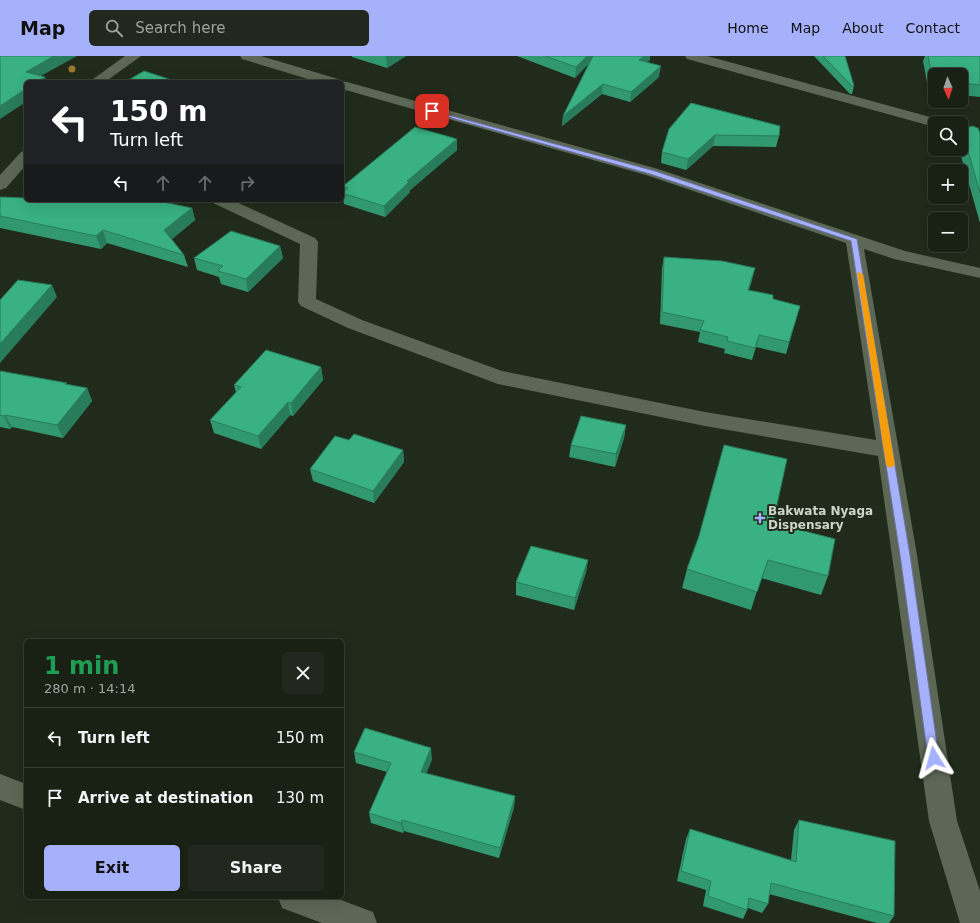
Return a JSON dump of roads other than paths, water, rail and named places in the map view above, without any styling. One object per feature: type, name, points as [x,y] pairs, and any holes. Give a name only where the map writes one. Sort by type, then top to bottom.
[{"type":"street","points":[[99,80],[134,56]]},
{"type":"street","points":[[247,56],[326,80]]},
{"type":"street","points":[[692,56],[928,121]]},
{"type":"street","points":[[344,86],[652,172],[900,255],[980,273]]},
{"type":"street","points":[[0,185],[24,157]]},
{"type":"street","points":[[223,202],[309,242],[308,302],[376,332],[498,377],[706,419],[888,450]]},
{"type":"street","points":[[854,240],[888,450],[943,821],[975,923]]},
{"type":"street","points":[[0,787],[24,796]]},
{"type":"street","points":[[298,899],[362,923]]},
{"type":"place","name":"Bakwata Nyaga Dispensary","points":[[760,518]]}]
